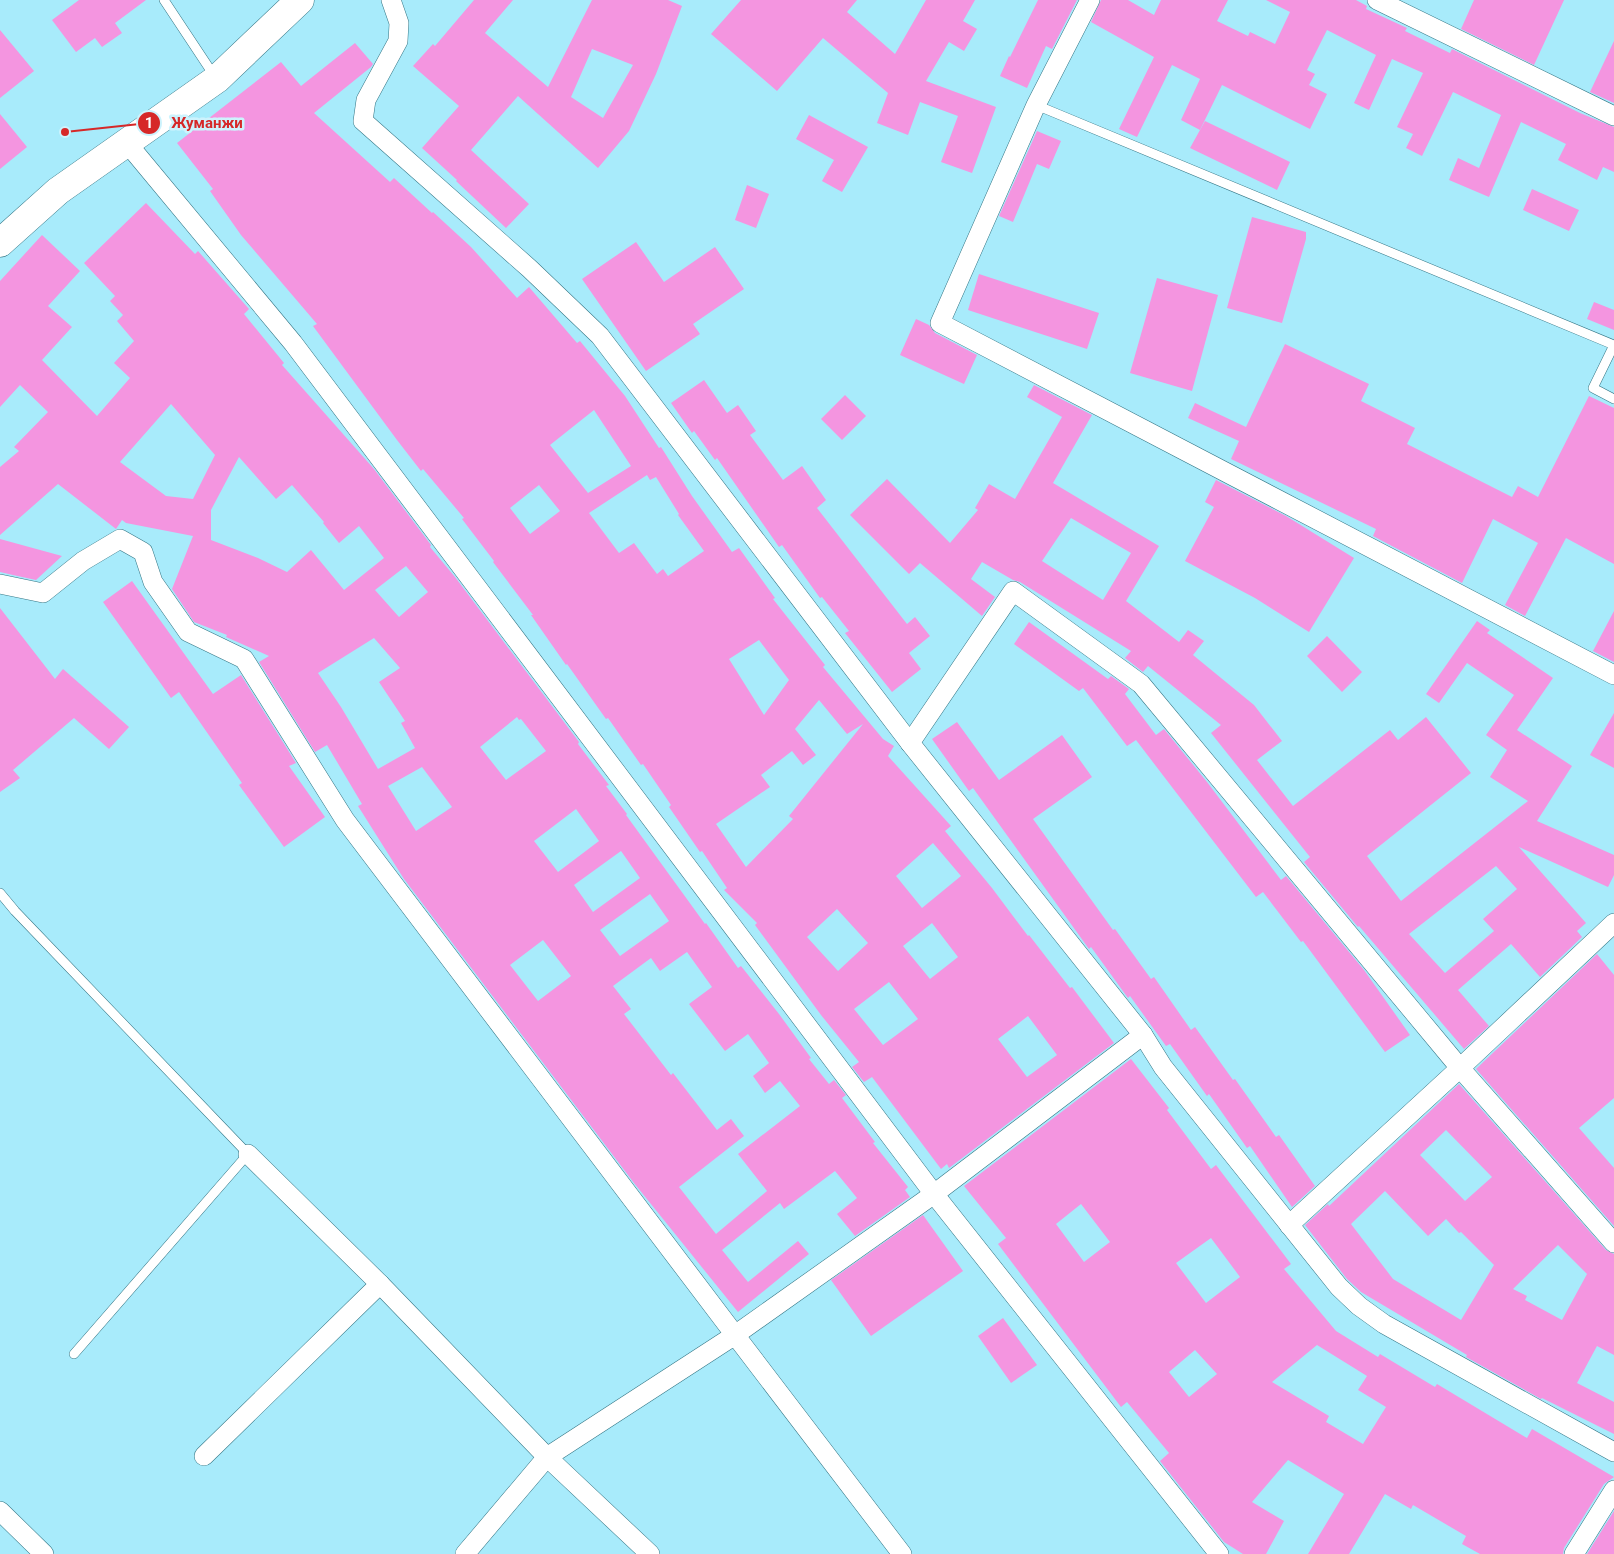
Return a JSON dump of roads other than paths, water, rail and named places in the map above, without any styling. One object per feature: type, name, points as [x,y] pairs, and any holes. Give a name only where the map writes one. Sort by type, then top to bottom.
[{"type":"main road","points":[[0,243],[58,191],[217,79],[300,0]]},
{"type":"street","points":[[391,0],[398,23],[398,40],[366,100],[363,121],[530,269],[600,336],[910,743],[1143,1035],[1163,1067],[1339,1287],[1365,1311],[1384,1324],[1614,1452]]},
{"type":"street","points":[[1090,0],[1036,105],[940,323],[1614,675]]},
{"type":"street","points":[[1377,0],[1614,116]]},
{"type":"street","points":[[127,142],[293,343],[934,1194],[1219,1554]]},
{"type":"street","points":[[0,584],[43,593],[83,561],[120,540],[143,552],[154,582],[188,632],[244,659],[345,820],[902,1554]]},
{"type":"street","points":[[910,743],[1013,591],[1141,684],[1460,1068],[1614,1243]]},
{"type":"street","points":[[1289,1225],[1460,1068],[1614,922]]},
{"type":"street","points":[[465,1554],[547,1457],[736,1335],[934,1194],[1143,1035]]},
{"type":"street","points":[[248,1154],[380,1284],[547,1457],[650,1554]]},
{"type":"street","points":[[204,1456],[380,1284]]},
{"type":"street","points":[[1574,1554],[1614,1490]]},
{"type":"street","points":[[0,1511],[44,1554]]},
{"type":"lane","points":[[164,0],[217,79]]},
{"type":"lane","points":[[1036,105],[1614,345],[1594,388],[1614,399]]},
{"type":"lane","points":[[0,893],[14,911],[248,1154],[74,1354]]},
{"type":"place","name":"Жуманжи","points":[[65,132]]}]
